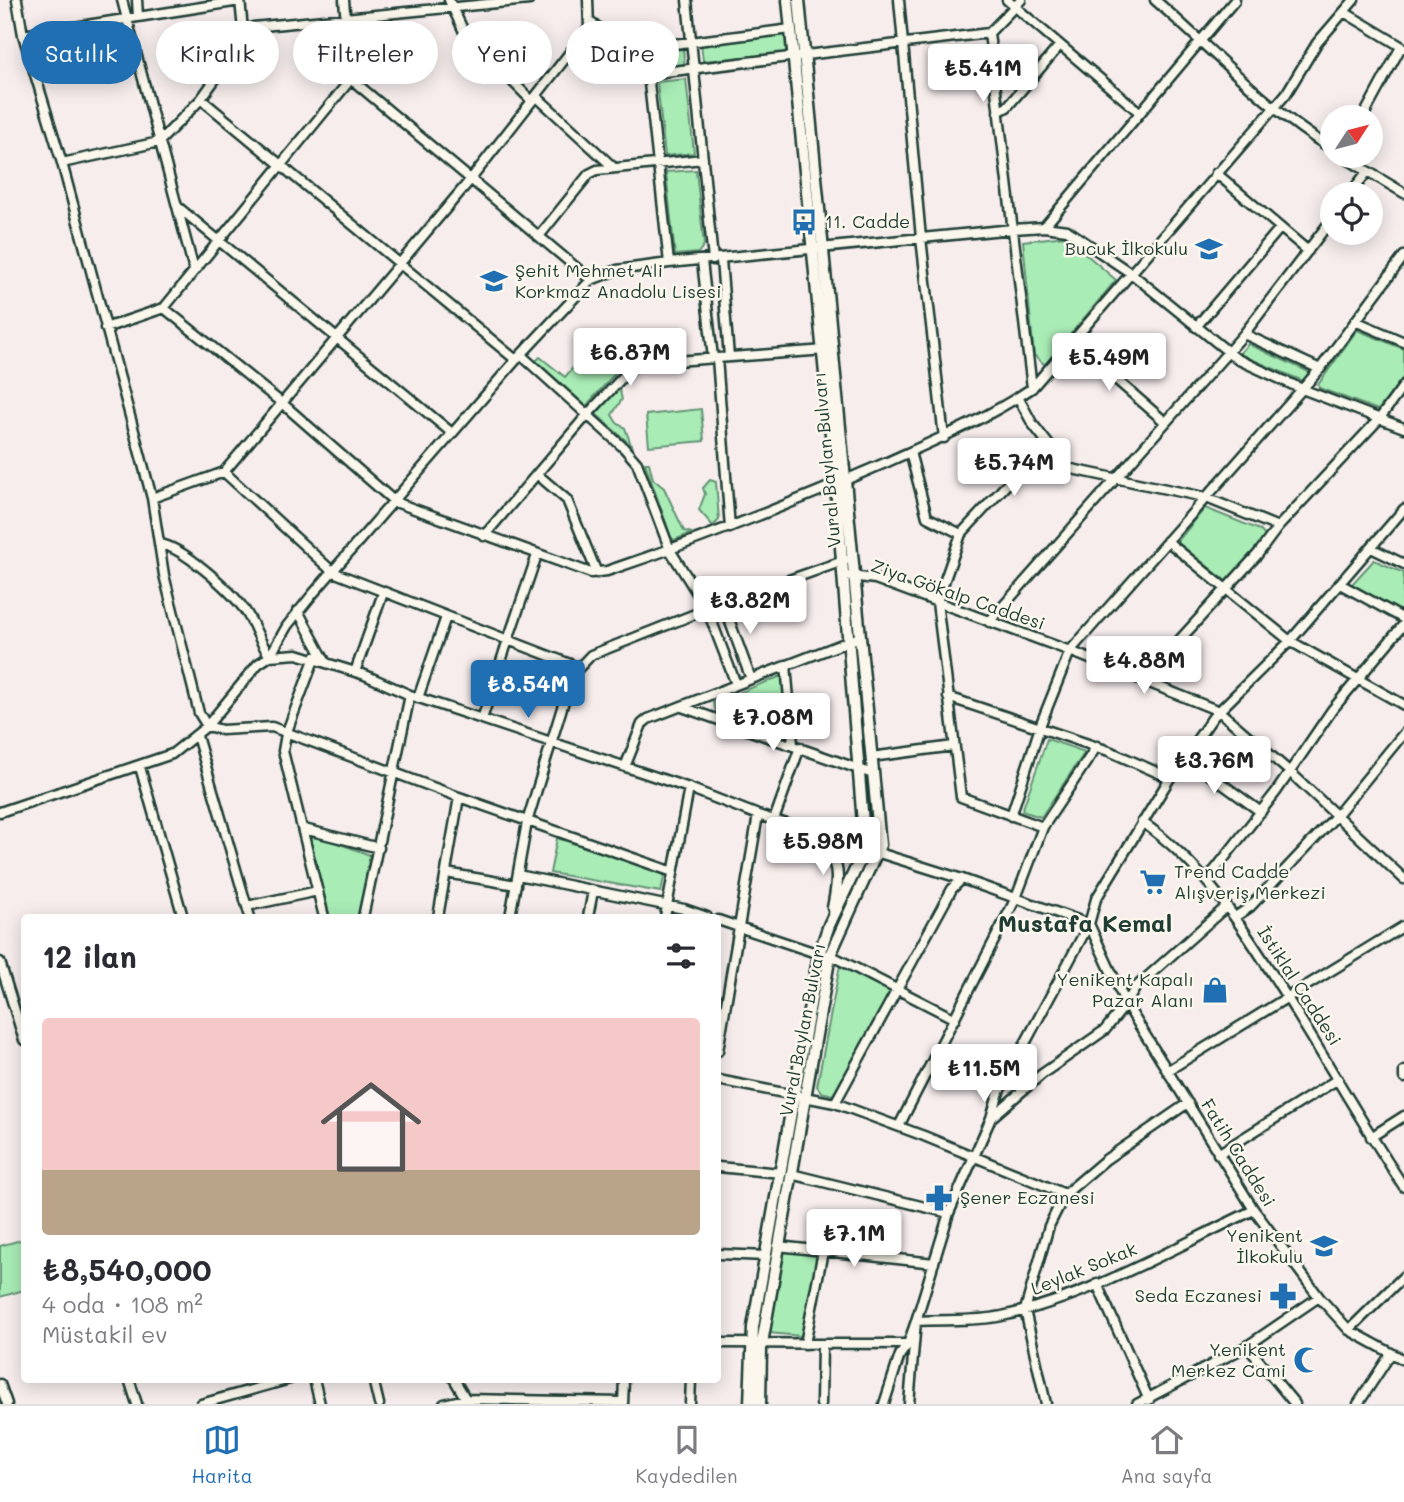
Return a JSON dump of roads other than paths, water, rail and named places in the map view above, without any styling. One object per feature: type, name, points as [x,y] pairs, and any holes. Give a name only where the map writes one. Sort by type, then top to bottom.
[{"type":"main road","name":"Vural Baylan Bulvarı","points":[[788,0],[799,56]]},
{"type":"main road","name":"Vural Baylan Bulvarı","points":[[799,0],[799,56],[855,639],[873,774],[878,854],[825,954]]},
{"type":"main road","name":"Vural Baylan Bulvarı","points":[[750,1404],[766,1256],[786,1174],[829,925],[865,849],[855,639]]},
{"type":"main road","points":[[808,830],[834,855],[838,867],[829,925]]},
{"type":"main road","name":"Vural Baylan Bulvarı","points":[[760,1404],[756,1344],[778,1246],[786,1174]]},
{"type":"street","points":[[17,0],[21,23]]},
{"type":"street","points":[[122,0],[194,271]]},
{"type":"street","points":[[137,0],[138,16]]},
{"type":"street","points":[[108,21],[240,0],[242,21]]},
{"type":"street","points":[[344,0],[346,21]]},
{"type":"street","points":[[279,24],[450,4],[529,0]]},
{"type":"street","points":[[588,0],[591,21]]},
{"type":"street","points":[[687,0],[703,159],[729,357]]},
{"type":"street","points":[[900,0],[921,238],[944,438]]},
{"type":"street","points":[[1007,0],[1018,4],[1060,45],[1138,111]]},
{"type":"street","points":[[1154,0],[1271,107],[1320,141]]},
{"type":"street","points":[[1044,227],[1138,111],[1235,0]]},
{"type":"street","points":[[164,308],[284,404],[395,502],[537,555],[597,573],[730,528],[840,483],[944,438],[1032,388],[1132,274],[1271,107],[1293,86],[1317,43],[1354,0]]},
{"type":"street","points":[[450,4],[465,34],[613,167]]},
{"type":"street","points":[[679,70],[989,33],[1018,4]]},
{"type":"street","points":[[1344,12],[1403,48],[1370,105]]},
{"type":"street","points":[[679,44],[792,29]]},
{"type":"street","points":[[989,33],[1032,388]]},
{"type":"street","points":[[999,112],[1007,107],[1060,45]]},
{"type":"street","points":[[152,498],[224,472],[471,179],[566,56]]},
{"type":"street","points":[[38,84],[62,163],[152,498],[164,576],[197,708],[207,726],[222,730],[265,726],[527,822],[673,872]]},
{"type":"street","points":[[62,163],[159,142],[212,84]]},
{"type":"street","points":[[105,328],[164,308],[347,84]]},
{"type":"street","points":[[357,84],[591,280]]},
{"type":"street","points":[[649,84],[669,263]]},
{"type":"street","points":[[201,99],[399,264],[588,414],[637,463],[670,550],[708,609],[736,684]]},
{"type":"street","points":[[540,235],[589,174],[613,167],[703,159]]},
{"type":"street","points":[[1361,168],[1404,193]]},
{"type":"street","points":[[1359,182],[1367,172]]},
{"type":"street","points":[[1216,173],[1308,251]]},
{"type":"street","points":[[178,207],[452,433]]},
{"type":"street","points":[[0,811],[140,767],[172,754],[197,736],[258,664],[270,656],[298,611],[519,357],[591,280],[617,270],[1013,229],[1044,227],[1067,230],[1132,274],[1226,352],[1302,389],[1404,428]]},
{"type":"street","points":[[1196,327],[1280,228]]},
{"type":"street","points":[[989,622],[1164,421],[1244,334],[1320,235]]},
{"type":"street","points":[[1011,816],[1040,727],[1070,651],[1204,496],[1320,369],[1404,256]]},
{"type":"street","points":[[702,261],[715,358],[730,528]]},
{"type":"street","points":[[1355,321],[1404,342]]},
{"type":"street","points":[[1244,334],[1320,369]]},
{"type":"street","points":[[1073,342],[1164,421]]},
{"type":"street","points":[[484,536],[588,414],[635,364],[828,350]]},
{"type":"street","points":[[1143,680],[1380,418],[1404,385]]},
{"type":"street","points":[[1018,397],[1046,442],[1067,468],[1204,496],[1279,527]]},
{"type":"street","points":[[1042,827],[961,797],[937,602],[961,534],[1046,442]]},
{"type":"street","points":[[910,452],[927,517],[961,534]]},
{"type":"street","points":[[224,472],[333,572],[578,667]]},
{"type":"street","points":[[538,475],[567,500],[597,573]]},
{"type":"street","points":[[884,1404],[900,1355],[908,1344],[916,1321],[950,1213],[991,1118],[999,1092],[1089,925],[1096,899],[1170,778],[1219,711],[1290,641],[1404,509]]},
{"type":"street","points":[[1167,541],[1290,641],[1404,705]]},
{"type":"street","points":[[159,544],[175,547],[234,597],[250,617],[270,656]]},
{"type":"street","points":[[1371,548],[1404,564]]},
{"type":"street","points":[[482,719],[537,555]]},
{"type":"street","points":[[511,914],[527,822],[572,674],[578,667],[591,655],[723,603],[847,560]]},
{"type":"street","name":"Ziya Gökalp Caddesi","points":[[849,576],[875,579],[1070,651],[1219,711],[1290,772],[1404,879]]},
{"type":"street","points":[[1207,880],[1261,812],[1358,678],[1404,621],[1340,584]]},
{"type":"street","points":[[355,672],[383,593]]},
{"type":"street","points":[[723,603],[751,679]]},
{"type":"street","points":[[298,611],[325,661]]},
{"type":"street","points":[[364,914],[379,848],[391,771],[414,696],[446,617]]},
{"type":"street","points":[[625,766],[642,724],[736,684],[855,639]]},
{"type":"street","points":[[270,656],[297,654],[315,657],[414,696],[551,744],[625,766],[758,815],[961,879],[1089,925]]},
{"type":"street","points":[[315,657],[286,734],[283,751],[323,914]]},
{"type":"street","points":[[774,820],[797,746],[786,665]]},
{"type":"street","points":[[948,697],[1097,746],[1170,778]]},
{"type":"street","points":[[682,707],[873,774]]},
{"type":"street","points":[[1235,917],[1250,907],[1336,816],[1404,733]]},
{"type":"street","points":[[197,736],[249,914]]},
{"type":"street","points":[[871,757],[954,746]]},
{"type":"street","points":[[899,1126],[1016,898],[1042,827],[1097,746]]},
{"type":"street","points":[[1185,757],[1261,812]]},
{"type":"street","points":[[140,767],[182,914]]},
{"type":"street","points":[[666,914],[689,788]]},
{"type":"street","points":[[439,914],[459,797]]},
{"type":"street","points":[[721,1030],[736,927],[758,815]]},
{"type":"street","name":"İstiklal Caddesi","points":[[1142,822],[1160,834],[1207,880],[1235,917],[1404,1187]]},
{"type":"street","points":[[304,829],[379,848]]},
{"type":"street","points":[[446,873],[516,885]]},
{"type":"street","points":[[518,875],[667,905],[697,914]]},
{"type":"street","points":[[835,1103],[952,889],[961,879]]},
{"type":"street","points":[[247,906],[318,891]]},
{"type":"street","points":[[589,914],[593,891]]},
{"type":"street","points":[[991,1118],[1042,1074],[1105,1030],[1136,987],[1227,906]]},
{"type":"street","points":[[721,921],[825,954],[898,988],[955,1019]]},
{"type":"street","name":"Fatih Caddesi","points":[[1089,925],[1126,1004],[1254,1210],[1319,1297],[1349,1330],[1390,1355],[1404,1360]]},
{"type":"street","points":[[1167,1071],[1404,926]]},
{"type":"street","points":[[0,962],[21,1029]]},
{"type":"street","points":[[1404,1071],[1404,1078]]},
{"type":"street","points":[[1217,1154],[1338,1079]]},
{"type":"street","points":[[721,1081],[835,1103],[899,1126],[1065,1194]]},
{"type":"street","points":[[1046,1404],[1025,1310],[1049,1226],[1065,1194],[1105,1160],[1188,1103]]},
{"type":"street","points":[[1371,1137],[1404,1116]]},
{"type":"street","points":[[721,1167],[786,1174],[950,1213]]},
{"type":"street","name":"Leylak Sokak","points":[[916,1321],[998,1317],[1025,1310],[1097,1284],[1254,1210]]},
{"type":"street","points":[[778,1246],[934,1263]]},
{"type":"street","points":[[805,1344],[824,1251]]},
{"type":"street","points":[[721,1254],[766,1256]]},
{"type":"street","points":[[1349,1330],[1400,1288],[1404,1276]]},
{"type":"street","points":[[1097,1284],[1149,1399]]},
{"type":"street","points":[[1137,1404],[1247,1346],[1319,1297]]},
{"type":"street","points":[[909,1404],[916,1321]]},
{"type":"street","points":[[721,1343],[908,1344]]},
{"type":"street","points":[[821,1404],[822,1343]]},
{"type":"street","points":[[1247,1346],[1295,1404]]},
{"type":"street","points":[[1358,1404],[1390,1355]]},
{"type":"street","points":[[130,1383],[137,1404]]},
{"type":"street","points":[[201,1404],[276,1383]]},
{"type":"street","points":[[315,1383],[320,1404]]},
{"type":"street","points":[[374,1383],[379,1404]]},
{"type":"street","points":[[456,1383],[467,1401]]},
{"type":"street","points":[[444,1404],[467,1401],[623,1403],[624,1383]]},
{"type":"street","points":[[690,1404],[691,1383]]},
{"type":"street","points":[[0,1384],[6,1404]]},
{"type":"place","name":"11. Cadde","points":[[804,222]]},
{"type":"place","name":"Bucuk İlkokulu","points":[[1209,249]]},
{"type":"place","name":"Şehit Mehmet Ali Korkmaz Anadolu Lisesi","points":[[494,281]]},
{"type":"place","name":"Trend Cadde Alışveriş Merkezi","points":[[1153,882]]},
{"type":"place","name":"Yenikent Kapalı Pazar Alanı","points":[[1215,990]]},
{"type":"place","name":"Şener Eczanesi","points":[[939,1198]]},
{"type":"place","name":"Yenikent İlkokulu","points":[[1324,1246]]},
{"type":"place","name":"Seda Eczanesi","points":[[1283,1296]]},
{"type":"place","name":"Yenikent Merkez Cami","points":[[1307,1360]]},
{"type":"district","name":"Mustafa Kemal","points":[[1085,924]]}]
